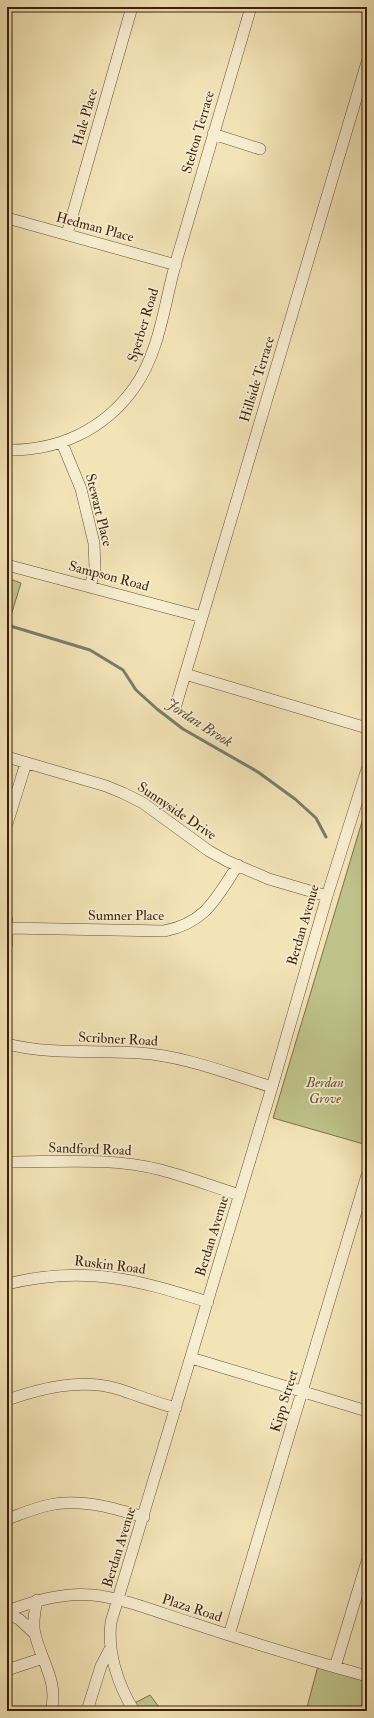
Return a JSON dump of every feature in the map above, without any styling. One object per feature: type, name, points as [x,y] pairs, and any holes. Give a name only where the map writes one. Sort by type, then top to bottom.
[{"type":"street","name":"Hale Place","points":[[67,234],[132,7]]},
{"type":"street","name":"Stelton Terrace","points":[[176,265],[251,7]]},
{"type":"street","name":"Hillside Terrace","points":[[176,705],[367,62]]},
{"type":"street","points":[[213,134],[260,148]]},
{"type":"street","name":"Hedman Place","points":[[7,218],[176,265]]},
{"type":"street","name":"Sperber Road","points":[[7,450],[44,448],[80,435],[104,419],[124,402],[135,388],[146,369],[152,354],[176,265]]},
{"type":"street","name":"Stewart Place","points":[[62,442],[81,488],[94,543],[95,568],[90,587]]},
{"type":"street","name":"Sampson Road","points":[[7,565],[202,617]]},
{"type":"street","points":[[185,674],[367,728]]},
{"type":"street","name":"Sunnyside Drive","points":[[7,757],[106,786],[123,793],[142,803],[209,851],[269,879],[327,896]]},
{"type":"street","points":[[7,824],[26,763]]},
{"type":"street","name":"Berdan Avenue","points":[[86,1711],[101,1666],[111,1647],[109,1637],[112,1622],[272,1087],[327,896],[367,768]]},
{"type":"street","name":"Sumner Place","points":[[7,924],[164,931],[177,929],[189,924],[208,909],[238,865]]},
{"type":"street","points":[[7,924],[7,944]]},
{"type":"street","name":"Scribner Road","points":[[7,1044],[44,1051],[151,1055],[186,1061],[272,1087]]},
{"type":"street","name":"Sandford Road","points":[[7,1162],[103,1162],[136,1166],[161,1170],[240,1195]]},
{"type":"street","name":"Kipp Street","points":[[229,1635],[367,1175]]},
{"type":"street","name":"Ruskin Road","points":[[7,1284],[27,1279],[60,1275],[84,1275],[142,1283],[208,1302]]},
{"type":"street","points":[[191,1358],[367,1411]]},
{"type":"street","points":[[7,1400],[36,1390],[57,1386],[96,1386],[117,1389],[176,1408]]},
{"type":"street","points":[[7,1519],[49,1505],[67,1503],[84,1503],[144,1517]]},
{"type":"street","points":[[335,1667],[363,1585],[367,1561]]},
{"type":"street","name":"Plaza Road","points":[[7,1611],[37,1600],[77,1594],[104,1596],[367,1676]]},
{"type":"street","points":[[37,1600],[34,1614],[34,1633],[53,1685],[54,1694],[51,1711]]},
{"type":"street","points":[[7,1614],[19,1619],[34,1633]]},
{"type":"street","points":[[111,1647],[122,1687],[134,1711]]},
{"type":"street","points":[[7,1670],[43,1658]]},
{"type":"green space","points":[[7,578],[21,583],[9,622],[7,622]]},
{"type":"green space","name":"Berdan Grove","points":[[367,805],[367,1145],[273,1118]]},
{"type":"green space","points":[[319,1662],[367,1676],[367,1702],[354,1711],[306,1711]]},
{"type":"green space","points":[[150,1695],[162,1711],[119,1711]]},
{"type":"waterway","name":"Jordan Brook","points":[[7,625],[90,650],[123,670],[136,690],[157,709],[183,729],[258,772],[295,799],[316,818],[326,837]]}]
